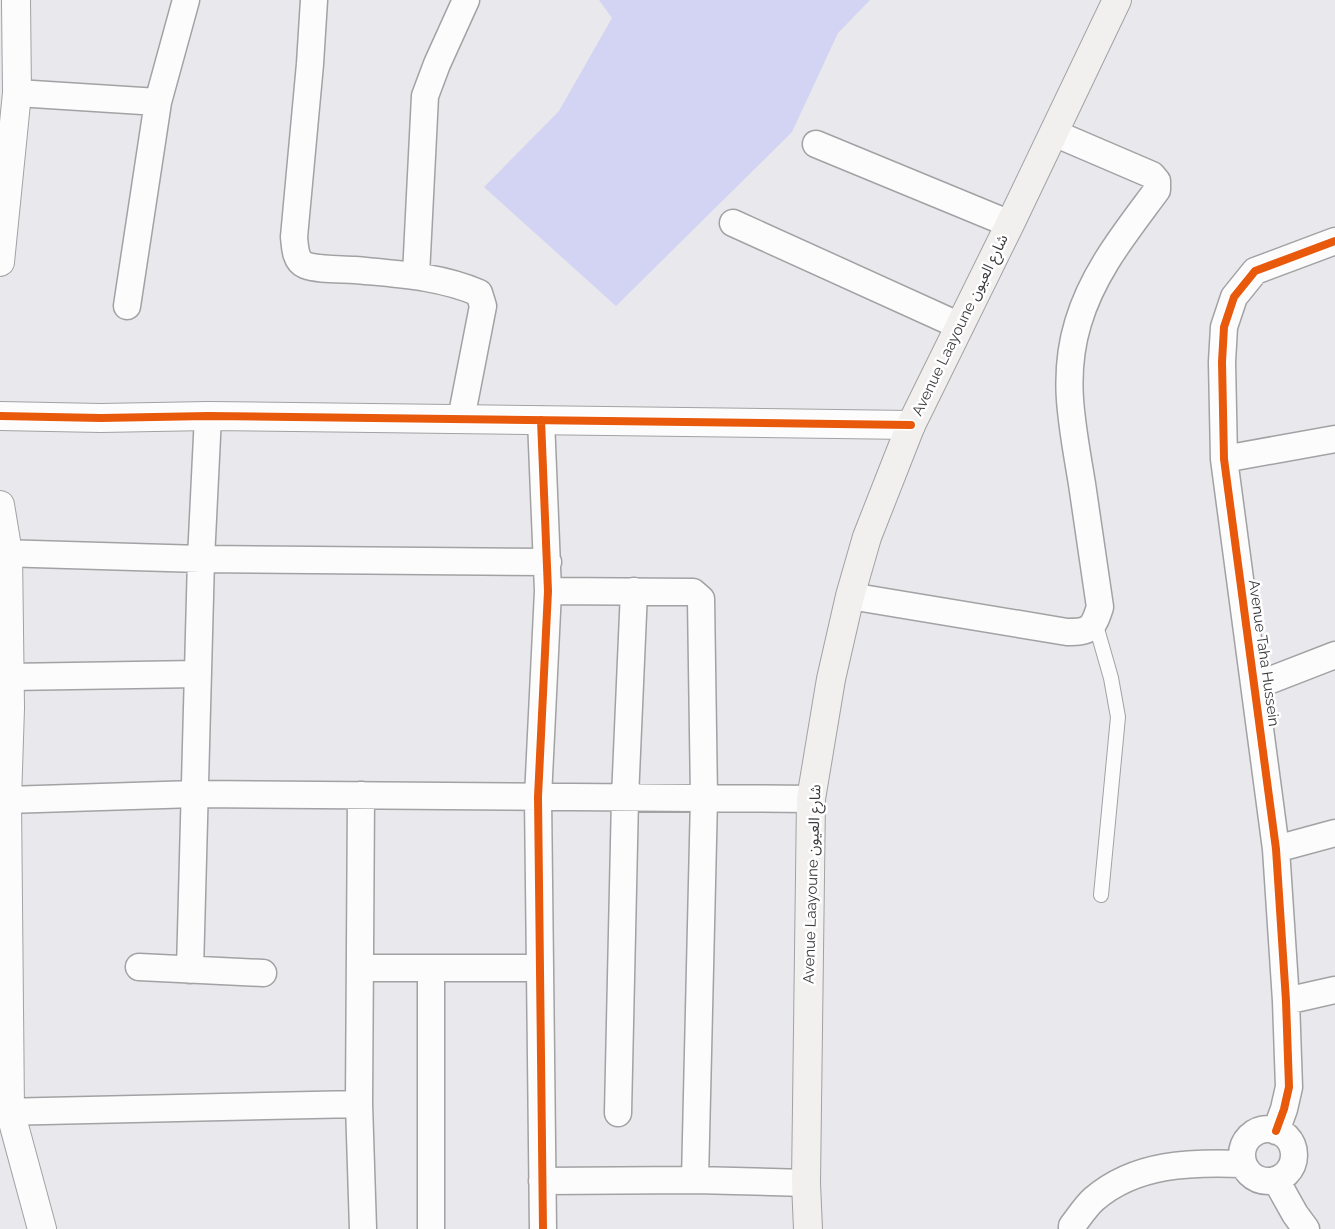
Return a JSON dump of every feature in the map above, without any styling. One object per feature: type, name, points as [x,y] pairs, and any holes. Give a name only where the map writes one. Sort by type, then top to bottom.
[{"type":"main road","name":"Avenue Laayoune شارع العيون","points":[[808,1229],[806,1183],[811,799],[831,679],[850,596],[873,521],[911,425],[1117,0]]},
{"type":"street","points":[[0,262],[17,93],[8,28],[16,0]]},
{"type":"street","points":[[127,306],[158,102],[186,0]]},
{"type":"street","points":[[314,0],[294,237],[298,260],[304,265],[416,275],[479,293],[483,306],[461,419]]},
{"type":"street","points":[[416,275],[425,96],[437,64],[466,0]]},
{"type":"street","points":[[17,93],[158,102]]},
{"type":"street","points":[[850,596],[1068,632],[1084,632],[1095,622],[1100,607],[1068,388],[1070,359],[1078,322],[1092,289],[1111,252],[1157,190],[1157,181],[1152,174],[1054,133]]},
{"type":"street","points":[[816,144],[1010,224]]},
{"type":"street","points":[[733,223],[960,326]]},
{"type":"street","name":"Avenue Taha Hussein","points":[[1276,1130],[1289,1088],[1286,1002],[1276,849],[1224,459],[1222,362],[1224,327],[1234,297],[1255,271],[1335,241]]},
{"type":"street","points":[[0,416],[101,418],[208,416],[911,425]]},
{"type":"street","points":[[190,970],[201,559],[208,416]]},
{"type":"street","points":[[540,420],[548,562],[538,797],[543,1229]]},
{"type":"street","points":[[1224,459],[1335,439]]},
{"type":"street","points":[[0,504],[9,677],[5,708],[7,800],[4,827],[5,1112],[42,1229]]},
{"type":"street","points":[[4,553],[201,559],[548,562]]},
{"type":"street","points":[[548,591],[693,592],[701,599],[704,798],[695,1180]]},
{"type":"street","points":[[618,1113],[625,798],[634,591]]},
{"type":"street","points":[[1255,686],[1335,655]]},
{"type":"street","points":[[9,677],[198,674]]},
{"type":"street","points":[[7,800],[195,794],[811,799]]},
{"type":"street","points":[[361,795],[359,1104],[363,1229]]},
{"type":"street","points":[[1276,849],[1335,833]]},
{"type":"street","points":[[139,967],[262,973]]},
{"type":"street","points":[[360,968],[540,968]]},
{"type":"street","points":[[431,968],[431,1229]]},
{"type":"street","points":[[1286,1002],[1335,990]]},
{"type":"street","points":[[5,1112],[359,1104]]},
{"type":"street","points":[[1265,1129],[1276,1130],[1290,1141],[1294,1159],[1293,1164],[1286,1174],[1276,1180],[1265,1182],[1249,1174],[1243,1164],[1242,1152],[1245,1141],[1249,1137],[1265,1129]]},
{"type":"street","points":[[1072,1229],[1072,1226],[1093,1200],[1120,1181],[1143,1171],[1196,1164],[1243,1164]]},
{"type":"street","points":[[542,1181],[695,1180],[806,1183]]},
{"type":"street","points":[[1276,1180],[1295,1214],[1306,1229]]},
{"type":"lane","points":[[1095,622],[1111,678],[1118,717],[1100,896]]},
{"type":"shaded area","points":[[599,0],[870,0],[838,33],[792,132],[616,306],[484,187],[559,111],[612,18]]},
{"type":"cycle path","points":[[1276,1131],[1289,1087],[1286,1001],[1276,849],[1224,459],[1222,362],[1224,327],[1234,297],[1255,271],[1335,241]]},
{"type":"cycle path","points":[[0,416],[101,418],[208,416],[911,425]]},
{"type":"cycle path","points":[[541,420],[548,591],[538,797],[543,1229]]}]
